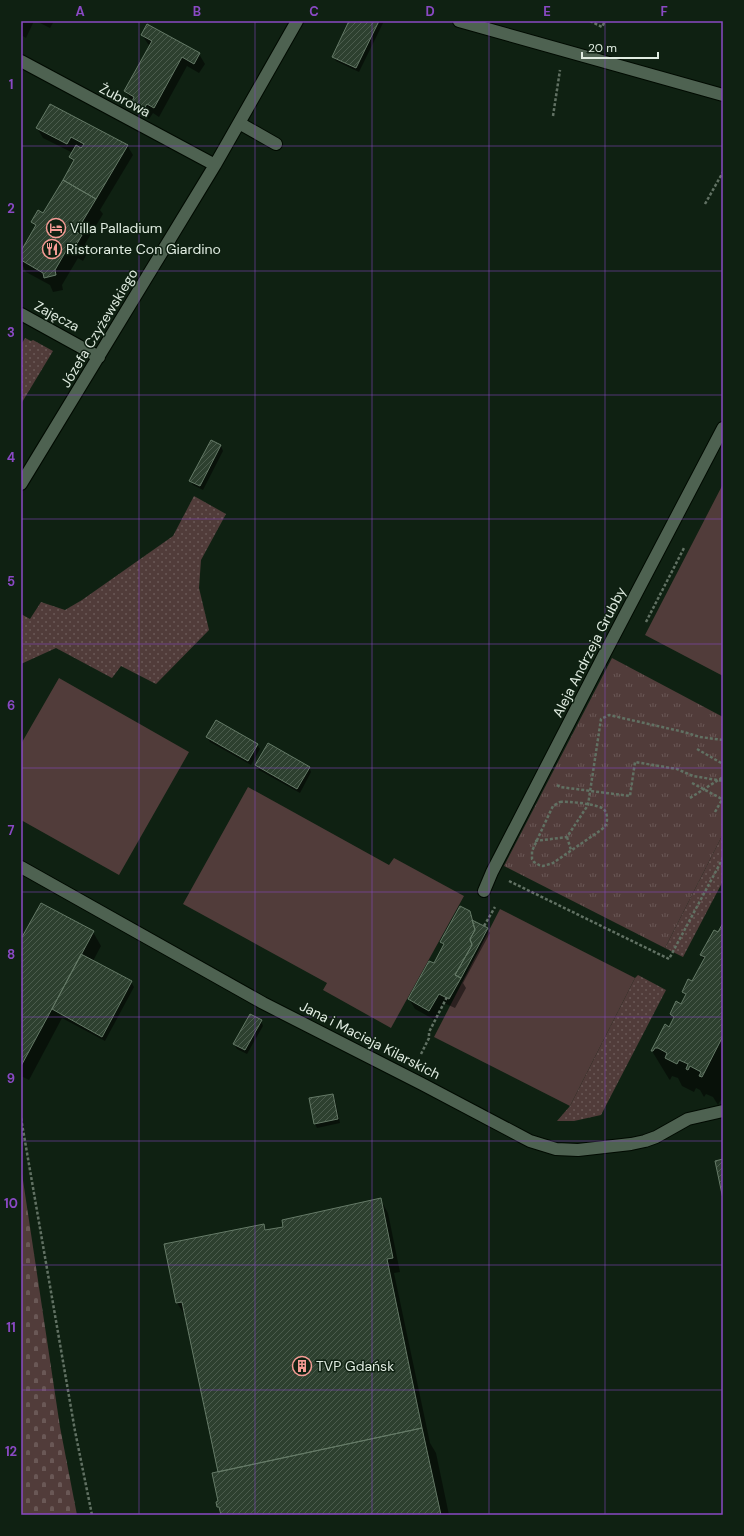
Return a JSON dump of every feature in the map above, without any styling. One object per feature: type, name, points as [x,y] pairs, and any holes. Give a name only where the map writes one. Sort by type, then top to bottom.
[{"type":"street","name":"Józefa Czyżewskiego","points":[[21,484],[215,165],[297,21]]},
{"type":"street","points":[[459,21],[723,95]]},
{"type":"street","name":"Żubrowa","points":[[21,62],[215,165]]},
{"type":"street","points":[[239,123],[276,144]]},
{"type":"street","name":"Zajęcza","points":[[21,314],[99,356]]},
{"type":"street","name":"Aleja Andrzeja Grubby","points":[[484,891],[492,872],[605,653],[723,428]]},
{"type":"street","name":"Jana i Macieja Kilarskich","points":[[21,867],[263,1003],[530,1141],[556,1149],[578,1150],[631,1144],[645,1141],[688,1119],[723,1112]]},
{"type":"path","points":[[590,21],[602,27],[605,21]]},
{"type":"path","points":[[553,116],[563,50]]},
{"type":"path","points":[[705,204],[723,172]]},
{"type":"path","points":[[535,841],[567,837],[588,805],[601,719],[609,715],[700,737],[723,740]]},
{"type":"path","points":[[697,749],[723,764]]},
{"type":"path","points":[[560,787],[630,796],[635,762],[677,769],[693,776],[723,781]]},
{"type":"path","points":[[690,798],[723,777]]},
{"type":"path","points":[[692,784],[723,798],[716,812]]},
{"type":"path","points":[[565,802],[588,805],[604,810],[608,818],[606,825],[553,863],[543,866],[534,862],[532,859],[532,851],[535,841],[551,810],[556,804],[565,802]]},
{"type":"path","points":[[567,837],[571,850]]},
{"type":"path","points":[[492,872],[669,959],[723,858]]},
{"type":"path","points":[[484,926],[496,905]]},
{"type":"path","points":[[421,1054],[429,1038],[429,1032],[447,997]]},
{"type":"path","points":[[21,1118],[75,1431],[92,1515]]},
{"type":"green space","points":[[25,338],[31,341],[33,340],[53,351],[21,404],[21,345]]},
{"type":"green space","points":[[723,484],[723,676],[645,635]]},
{"type":"green space","points":[[194,496],[226,514],[201,560],[199,588],[209,630],[156,684],[121,666],[112,678],[56,648],[21,664],[21,614],[30,619],[41,602],[65,610],[82,600],[173,536]]},
{"type":"green space","points":[[612,658],[723,717],[723,834],[665,948],[504,866]]},
{"type":"green space","points":[[59,678],[189,752],[119,875],[21,820],[21,744]]},
{"type":"green space","points":[[248,787],[389,865],[394,858],[464,896],[391,1028],[323,990],[327,983],[183,904]]},
{"type":"green space","points":[[723,834],[723,881],[683,957],[665,948]]},
{"type":"green space","points":[[500,909],[635,978],[570,1106],[434,1037]]},
{"type":"green space","points":[[638,975],[666,990],[601,1115],[574,1121],[557,1121],[570,1106],[635,978]]},
{"type":"green space","points":[[21,1167],[60,1427],[77,1515],[21,1515]]},
{"type":"building","points":[[349,21],[379,21],[356,68],[332,57]]},
{"type":"building","points":[[147,24],[200,53],[194,64],[182,57],[154,108],[147,104],[143,110],[131,104],[134,97],[124,91],[152,41],[141,35]]},
{"type":"building","points":[[50,104],[128,145],[96,199],[63,180],[74,160],[69,157],[76,145],[81,148],[84,144],[71,137],[67,144],[36,128]]},
{"type":"building","name":"Villa Palladium","points":[[63,180],[96,199],[76,232],[82,235],[75,247],[70,244],[55,270],[56,275],[44,278],[43,273],[21,260],[21,251],[36,225],[31,222],[38,210],[43,213]]},
{"type":"building","points":[[211,440],[221,445],[200,486],[189,481]]},
{"type":"building","points":[[216,720],[258,744],[248,761],[206,737]]},
{"type":"building","points":[[268,743],[310,767],[297,789],[255,765]]},
{"type":"building","points":[[41,903],[94,931],[21,1066],[21,937]]},
{"type":"building","points":[[460,906],[470,911],[475,930],[470,939],[472,945],[455,975],[461,978],[449,999],[439,994],[429,1011],[408,999],[429,961],[434,963],[444,944],[440,942]]},
{"type":"building","points":[[472,920],[488,928],[461,978],[455,975],[472,945],[470,939],[475,930]]},
{"type":"building","points":[[723,923],[723,1036],[702,1077],[699,1076],[701,1072],[690,1066],[688,1070],[686,1069],[688,1064],[679,1060],[677,1064],[665,1058],[667,1053],[658,1048],[651,1051],[665,1024],[669,1027],[674,1017],[670,1014],[676,1001],[681,1004],[686,994],[682,992],[688,979],[692,981],[705,957],[700,955],[714,930],[718,932]]},
{"type":"building","points":[[81,954],[132,981],[102,1037],[52,1009]]},
{"type":"building","points":[[250,1014],[262,1020],[245,1050],[233,1044]]},
{"type":"building","points":[[333,1094],[338,1119],[314,1124],[309,1098]]},
{"type":"building","points":[[723,1159],[723,1199],[715,1161]]},
{"type":"building","name":"TVP Gdańsk","points":[[381,1198],[393,1258],[387,1259],[422,1428],[218,1472],[182,1302],[176,1303],[164,1244],[264,1224],[265,1230],[283,1227],[282,1220]]},
{"type":"building","points":[[422,1428],[441,1515],[221,1515],[219,1507],[217,1507],[216,1502],[218,1501],[212,1473]]},
{"type":"place","name":"Villa Palladium","points":[[56,228]]},
{"type":"place","name":"Ristorante Con Giardino","points":[[52,249]]},
{"type":"place","name":"TVP Gdańsk","points":[[302,1366]]}]
